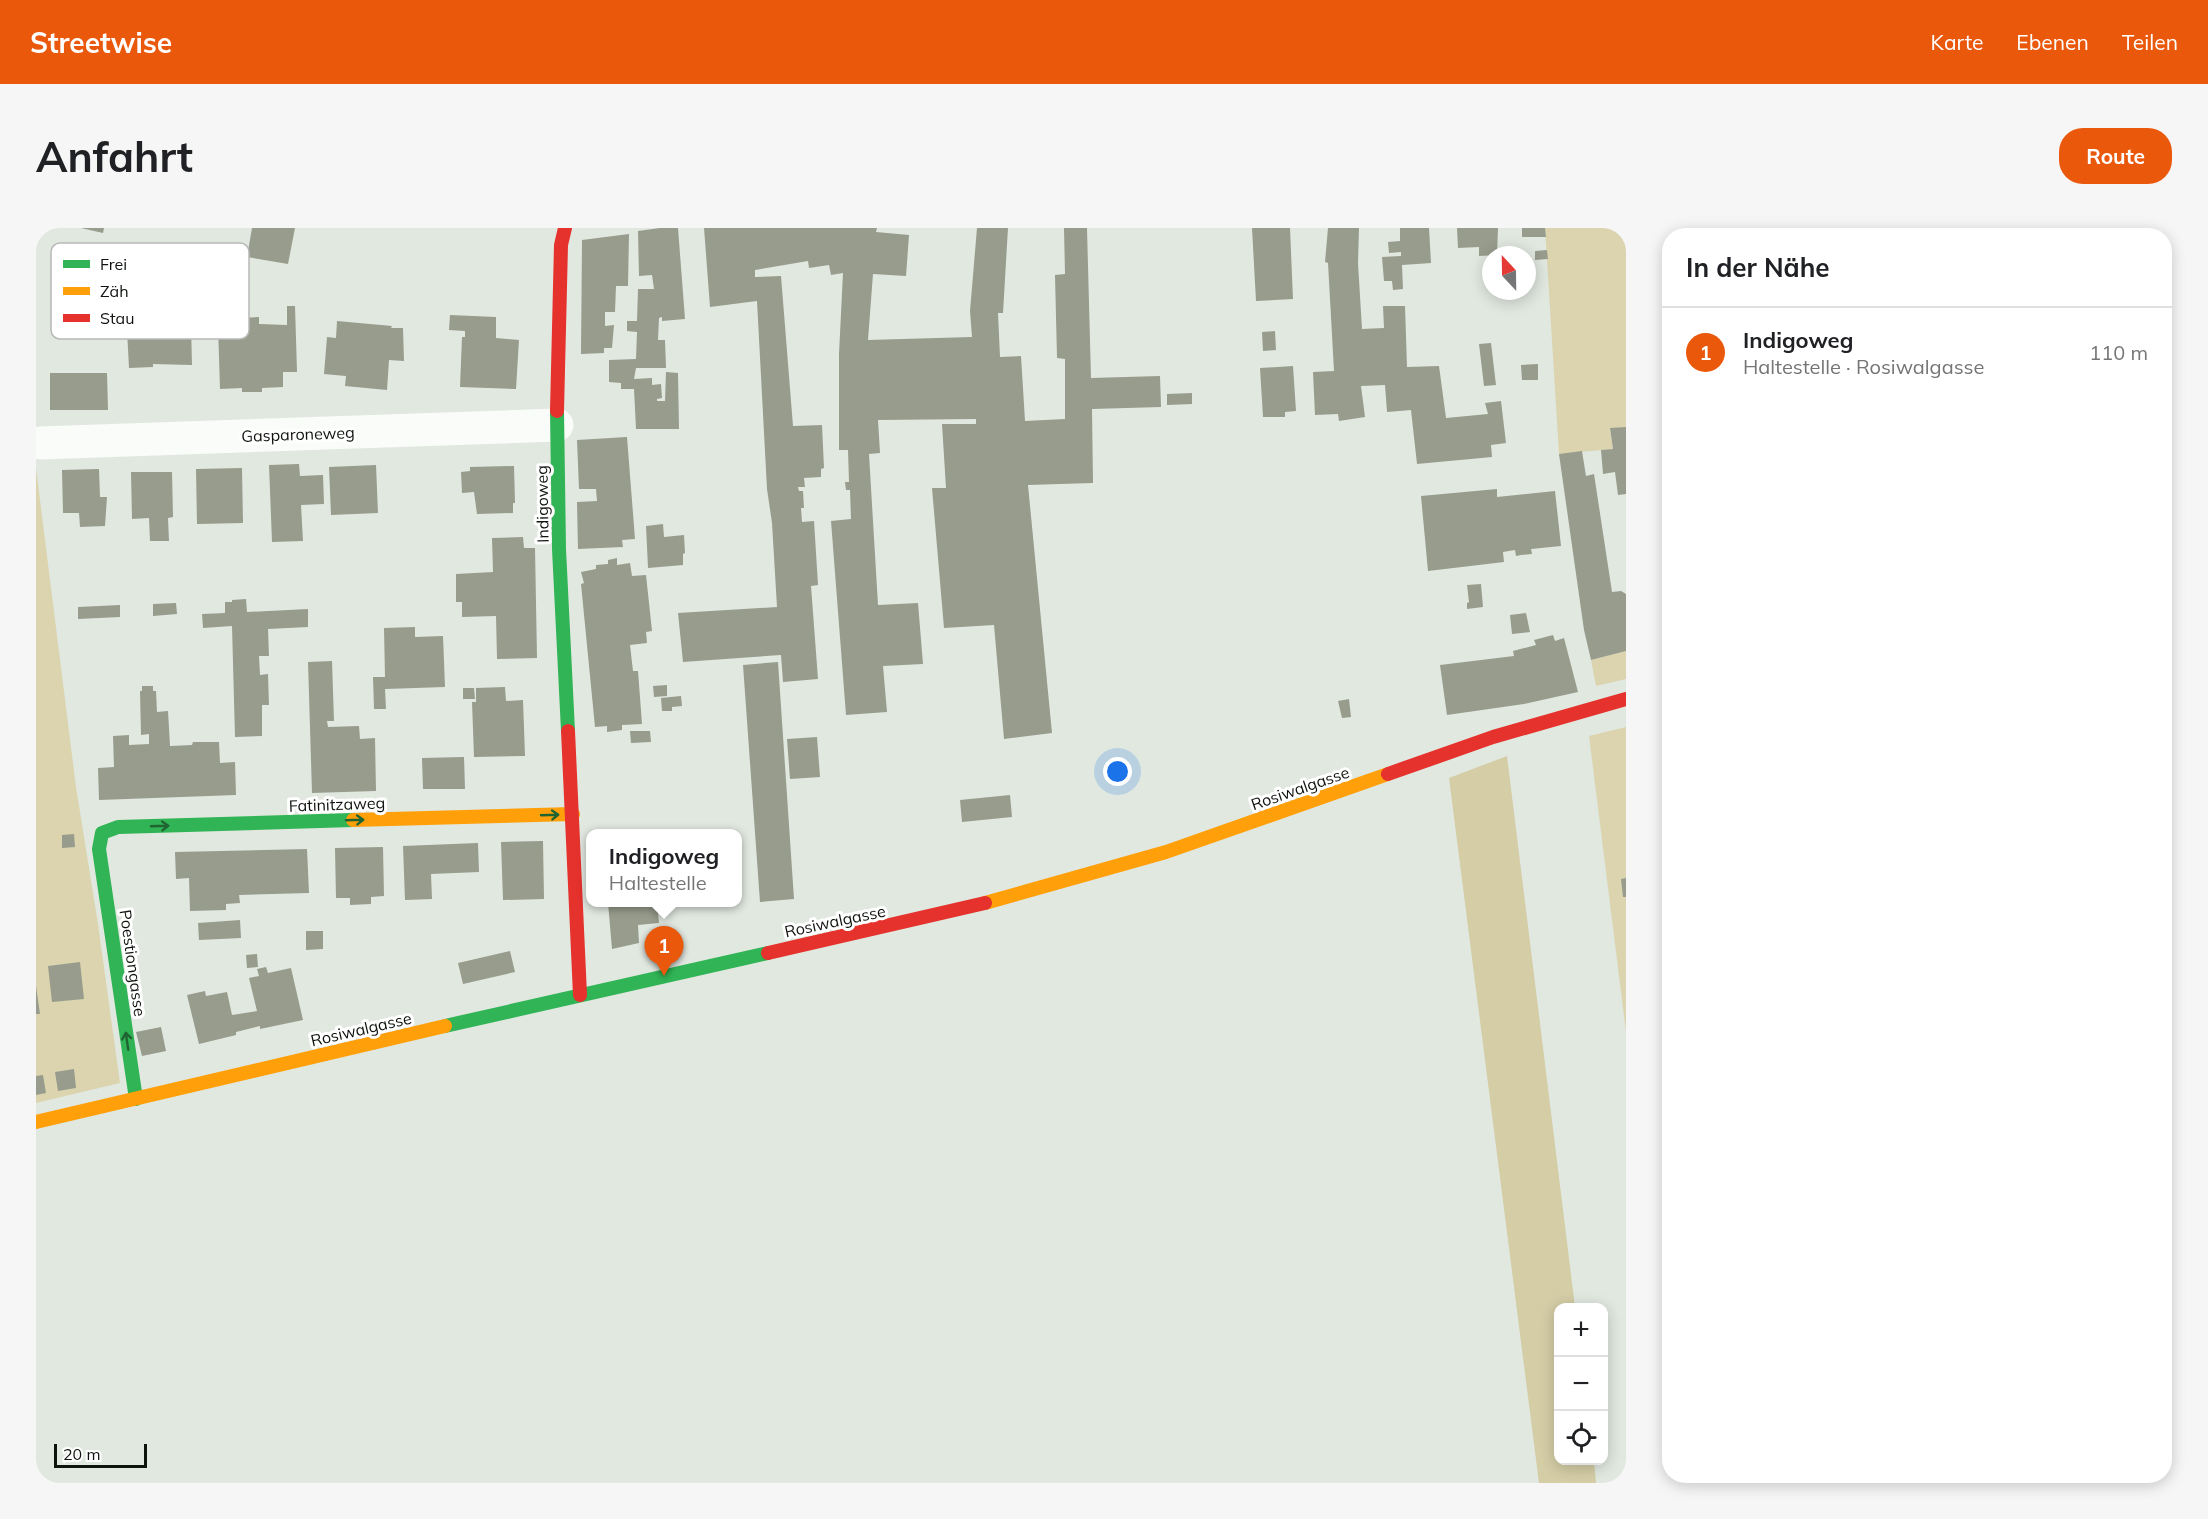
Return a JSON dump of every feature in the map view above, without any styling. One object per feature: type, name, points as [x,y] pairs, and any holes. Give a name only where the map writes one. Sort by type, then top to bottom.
[{"type":"street","name":"Indigoweg","points":[[565,228],[561,244],[557,425],[559,549],[580,995]]},
{"type":"street","name":"Gasparoneweg","points":[[40,443],[557,425]]},
{"type":"street","name":"Rosiwalgasse","points":[[36,1122],[580,995],[960,910],[1103,871],[1194,842],[1510,732],[1626,699]]},
{"type":"street","name":"Fatinitzaweg","points":[[102,833],[118,827],[573,814]]},
{"type":"street","name":"Poestiongasse","points":[[102,833],[99,849],[136,1099]]},
{"type":"shaded area","points":[[1545,228],[1626,228],[1626,427],[1610,429],[1613,449],[1559,454]]},
{"type":"shaded area","points":[[36,468],[76,787],[120,1083],[36,1103]]},
{"type":"shaded area","points":[[1626,651],[1626,679],[1596,686],[1591,660]]},
{"type":"shaded area","points":[[1626,727],[1626,1032],[1589,736]]},
{"type":"shaded area","points":[[1507,756],[1575,1303],[1554,1303],[1554,1465],[1594,1465],[1596,1483],[1539,1483],[1449,778]]},
{"type":"building","points":[[81,228],[104,228],[103,233]]},
{"type":"building","points":[[252,228],[295,228],[288,264],[249,257]]},
{"type":"building","points":[[678,228],[685,319],[662,321],[662,317],[659,318],[658,340],[665,340],[666,368],[636,368],[634,379],[652,378],[652,385],[661,384],[662,398],[657,401],[665,401],[666,372],[678,373],[679,429],[636,429],[634,389],[621,389],[621,383],[609,382],[609,360],[636,359],[637,332],[627,331],[627,321],[637,321],[638,289],[654,289],[652,275],[639,276],[638,231]]},
{"type":"building","points":[[704,228],[877,228],[876,232],[909,235],[906,276],[873,274],[868,340],[972,337],[970,311],[977,228],[1008,228],[1003,313],[998,313],[1000,357],[1021,356],[1025,421],[1065,419],[1065,359],[1057,358],[1055,275],[1065,274],[1064,228],[1087,228],[1091,378],[1160,376],[1161,407],[1092,409],[1093,483],[1028,485],[1052,733],[1004,739],[994,625],[944,628],[932,488],[946,488],[942,424],[976,424],[976,419],[878,420],[880,453],[869,454],[878,605],[918,603],[923,664],[883,666],[887,712],[846,715],[831,521],[851,519],[850,490],[846,490],[845,482],[849,482],[848,450],[839,450],[839,354],[843,273],[831,275],[829,265],[809,268],[808,261],[755,270],[755,277],[781,276],[793,426],[822,425],[824,468],[821,469],[821,477],[804,478],[805,487],[798,487],[799,491],[803,491],[802,522],[814,521],[818,585],[811,586],[818,679],[783,682],[781,655],[683,662],[678,613],[777,607],[772,523],[767,489],[757,301],[710,307]]},
{"type":"building","points":[[1252,228],[1290,228],[1293,299],[1256,301]]},
{"type":"building","points":[[1328,228],[1359,228],[1358,263],[1362,329],[1384,328],[1383,306],[1405,306],[1407,367],[1439,366],[1446,418],[1488,414],[1485,403],[1501,401],[1506,443],[1491,445],[1492,457],[1417,464],[1411,410],[1387,412],[1385,385],[1361,386],[1365,417],[1339,421],[1338,414],[1315,415],[1313,372],[1334,371],[1328,263],[1325,262]]},
{"type":"building","points":[[1400,228],[1429,228],[1431,263],[1402,265],[1403,289],[1393,290],[1392,281],[1384,281],[1382,257],[1401,256],[1401,252],[1389,253],[1388,242],[1400,241]]},
{"type":"building","points":[[1457,228],[1498,228],[1497,246],[1482,246],[1482,256],[1479,256],[1479,247],[1458,248]]},
{"type":"building","points":[[1522,228],[1545,228],[1546,237],[1522,237]]},
{"type":"building","points":[[629,234],[628,286],[616,286],[615,312],[605,312],[605,326],[614,325],[612,348],[604,348],[604,353],[581,354],[582,240]]},
{"type":"building","points":[[1547,250],[1548,259],[1536,260],[1536,251]]},
{"type":"building","points":[[287,306],[295,306],[297,372],[283,372],[283,387],[262,388],[262,392],[242,392],[242,388],[220,389],[218,339],[249,339],[249,318],[259,317],[259,324],[287,325]]},
{"type":"building","points":[[450,315],[496,317],[496,338],[519,340],[516,389],[460,387],[462,337],[465,337],[465,331],[449,330]]},
{"type":"building","points":[[337,321],[403,328],[404,361],[389,360],[387,390],[345,386],[346,376],[324,374],[327,337],[336,338]]},
{"type":"building","points":[[1275,331],[1276,350],[1263,351],[1262,332]]},
{"type":"building","points":[[127,339],[191,339],[192,365],[153,364],[153,367],[129,368]]},
{"type":"building","points":[[1491,343],[1496,385],[1484,386],[1479,344]]},
{"type":"building","points":[[1538,364],[1538,380],[1522,380],[1521,365]]},
{"type":"building","points":[[1293,366],[1296,411],[1285,412],[1285,417],[1263,417],[1260,368]]},
{"type":"building","points":[[50,373],[107,373],[108,410],[50,410]]},
{"type":"building","points":[[1192,393],[1192,404],[1167,405],[1167,394]]},
{"type":"building","points":[[1626,427],[1626,494],[1618,495],[1615,472],[1603,474],[1601,450],[1613,449],[1610,428]]},
{"type":"building","points":[[627,437],[635,539],[622,540],[623,547],[578,549],[577,502],[597,501],[596,489],[579,489],[577,440]]},
{"type":"building","points":[[1582,451],[1586,476],[1594,474],[1612,592],[1621,591],[1626,594],[1626,651],[1591,660],[1584,630],[1559,454]]},
{"type":"building","points":[[299,464],[300,476],[323,475],[324,504],[301,505],[303,541],[272,542],[269,465]]},
{"type":"building","points":[[376,465],[378,513],[331,515],[329,467]]},
{"type":"building","points":[[514,466],[513,513],[477,514],[474,492],[462,493],[461,472],[470,471],[470,467]]},
{"type":"building","points":[[242,468],[243,523],[197,524],[196,469]]},
{"type":"building","points":[[99,469],[100,497],[107,497],[105,526],[80,527],[79,513],[63,513],[62,470]]},
{"type":"building","points":[[131,472],[172,472],[173,517],[168,518],[169,541],[150,541],[149,518],[132,519]]},
{"type":"building","points":[[1497,489],[1497,497],[1555,491],[1561,546],[1531,549],[1532,554],[1516,556],[1515,550],[1503,552],[1504,562],[1428,571],[1421,496]]},
{"type":"building","points":[[663,524],[664,537],[684,535],[683,565],[648,568],[646,526]]},
{"type":"building","points":[[523,537],[524,548],[535,548],[537,658],[497,659],[496,616],[462,617],[462,602],[456,602],[456,574],[493,572],[492,538]]},
{"type":"building","points":[[617,558],[617,565],[630,563],[632,576],[646,575],[652,631],[646,632],[647,643],[630,645],[633,671],[638,671],[642,724],[622,725],[622,730],[607,732],[607,726],[595,727],[581,584],[584,583],[581,572],[596,569],[596,565],[608,564],[608,560]]},
{"type":"building","points":[[1481,584],[1483,607],[1467,609],[1469,602],[1467,585]]},
{"type":"building","points":[[246,599],[247,612],[308,609],[308,627],[268,629],[269,656],[259,656],[260,675],[268,674],[269,705],[262,705],[262,736],[235,737],[232,626],[203,628],[202,614],[225,613],[225,602]]},
{"type":"building","points":[[176,603],[177,614],[153,616],[153,604]]},
{"type":"building","points":[[120,605],[120,617],[78,619],[78,607]]},
{"type":"building","points":[[1526,613],[1530,632],[1512,634],[1510,615]]},
{"type":"building","points":[[415,627],[415,637],[443,636],[445,687],[385,689],[386,709],[374,709],[373,677],[385,677],[384,628]]},
{"type":"building","points":[[1553,635],[1555,641],[1564,638],[1578,692],[1524,704],[1447,715],[1440,665],[1514,656],[1513,651],[1536,645],[1534,640]]},
{"type":"building","points":[[332,661],[334,721],[327,721],[328,727],[359,726],[360,739],[375,738],[376,791],[312,793],[308,662]]},
{"type":"building","points":[[778,662],[794,899],[760,902],[743,665]]},
{"type":"building","points":[[667,685],[667,696],[654,697],[653,686]]},
{"type":"building","points":[[142,686],[153,686],[153,691],[156,691],[157,712],[168,711],[170,746],[192,745],[193,742],[219,742],[220,763],[235,762],[236,795],[99,800],[98,768],[114,767],[113,736],[129,735],[129,745],[149,744],[149,734],[141,735],[140,691],[142,691]]},
{"type":"building","points":[[505,687],[506,701],[523,700],[525,756],[474,757],[472,702],[476,702],[476,688]]},
{"type":"building","points":[[463,688],[474,688],[475,699],[463,699]]},
{"type":"building","points":[[681,696],[682,706],[672,707],[672,711],[662,711],[661,698]]},
{"type":"building","points":[[1349,699],[1351,717],[1342,718],[1338,701]]},
{"type":"building","points":[[630,731],[650,731],[651,742],[631,743]]},
{"type":"building","points":[[817,737],[820,777],[790,779],[787,739]]},
{"type":"building","points":[[464,757],[465,789],[423,789],[422,758]]},
{"type":"building","points":[[1010,795],[1012,817],[962,822],[960,800]]},
{"type":"building","points":[[74,834],[75,847],[62,848],[62,835]]},
{"type":"building","points":[[543,841],[544,899],[503,900],[501,842]]},
{"type":"building","points":[[478,843],[479,872],[431,874],[432,899],[405,900],[403,846]]},
{"type":"building","points":[[383,847],[384,896],[371,897],[371,904],[350,905],[350,898],[336,898],[335,848]]},
{"type":"building","points":[[307,849],[309,893],[239,895],[240,903],[226,904],[226,910],[190,911],[189,878],[176,879],[175,852]]},
{"type":"building","points":[[1626,878],[1626,897],[1623,897],[1621,879]]},
{"type":"building","points":[[608,907],[657,907],[659,923],[638,925],[639,943],[612,949]]},
{"type":"building","points":[[240,920],[241,938],[199,940],[198,923]]},
{"type":"building","points":[[306,931],[323,931],[323,949],[306,950]]},
{"type":"building","points":[[510,951],[515,972],[463,984],[458,963]]},
{"type":"building","points":[[257,954],[258,967],[247,968],[246,955]]},
{"type":"building","points":[[80,962],[84,999],[52,1002],[48,966]]},
{"type":"building","points":[[266,967],[268,973],[291,968],[303,1020],[260,1029],[260,1026],[236,1032],[236,1035],[199,1044],[187,995],[205,991],[206,996],[227,992],[232,1015],[257,1011],[249,978],[259,976],[257,969]]},
{"type":"building","points":[[36,986],[40,1014],[36,1014]]},
{"type":"building","points":[[161,1027],[166,1051],[142,1056],[136,1032]]},
{"type":"building","points":[[74,1069],[76,1088],[58,1091],[55,1072]]},
{"type":"building","points":[[43,1075],[46,1093],[36,1095],[36,1076]]},
{"type":"traffic: fast","points":[[557,411],[559,549],[568,731]]},
{"type":"traffic: fast","points":[[136,1099],[99,849],[102,833],[118,827],[353,820]]},
{"type":"traffic: fast","points":[[445,1026],[768,953]]},
{"type":"traffic: slow","points":[[985,903],[1166,852],[1388,774]]},
{"type":"traffic: slow","points":[[353,820],[573,814]]},
{"type":"traffic: slow","points":[[36,1122],[445,1026]]},
{"type":"traffic: jam","points":[[557,411],[561,245],[565,228]]},
{"type":"traffic: jam","points":[[1388,774],[1493,737],[1626,699]]},
{"type":"traffic: jam","points":[[568,731],[580,995]]},
{"type":"traffic: jam","points":[[768,953],[985,903]]},
{"type":"place","name":"Indigoweg","points":[[664,976]]}]
